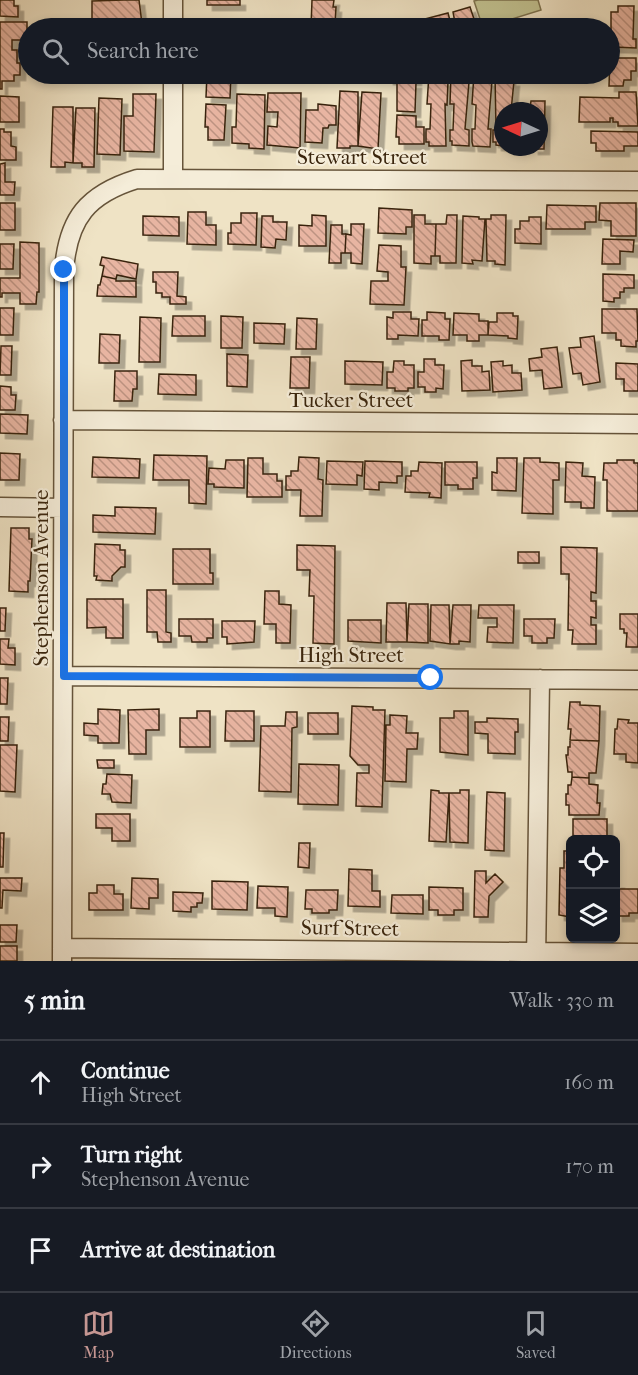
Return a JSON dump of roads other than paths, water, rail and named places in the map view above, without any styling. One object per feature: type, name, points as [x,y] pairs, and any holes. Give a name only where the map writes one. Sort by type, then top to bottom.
[{"type":"street","points":[[173,0],[173,18]]},
{"type":"street","points":[[173,84],[173,179]]},
{"type":"street","name":"Stewart Street","points":[[92,203],[112,187],[137,179],[638,181]]},
{"type":"street","name":"Stephenson Avenue","points":[[62,954],[63,420],[66,254],[68,241],[76,222],[92,203]]},
{"type":"street","name":"Tucker Street","points":[[63,420],[638,424]]},
{"type":"street","points":[[0,507],[63,508]]},
{"type":"street","name":"High Street","points":[[64,676],[638,680]]},
{"type":"street","points":[[536,957],[540,679]]},
{"type":"street","name":"Surf Street","points":[[62,954],[536,957],[638,953]]}]
